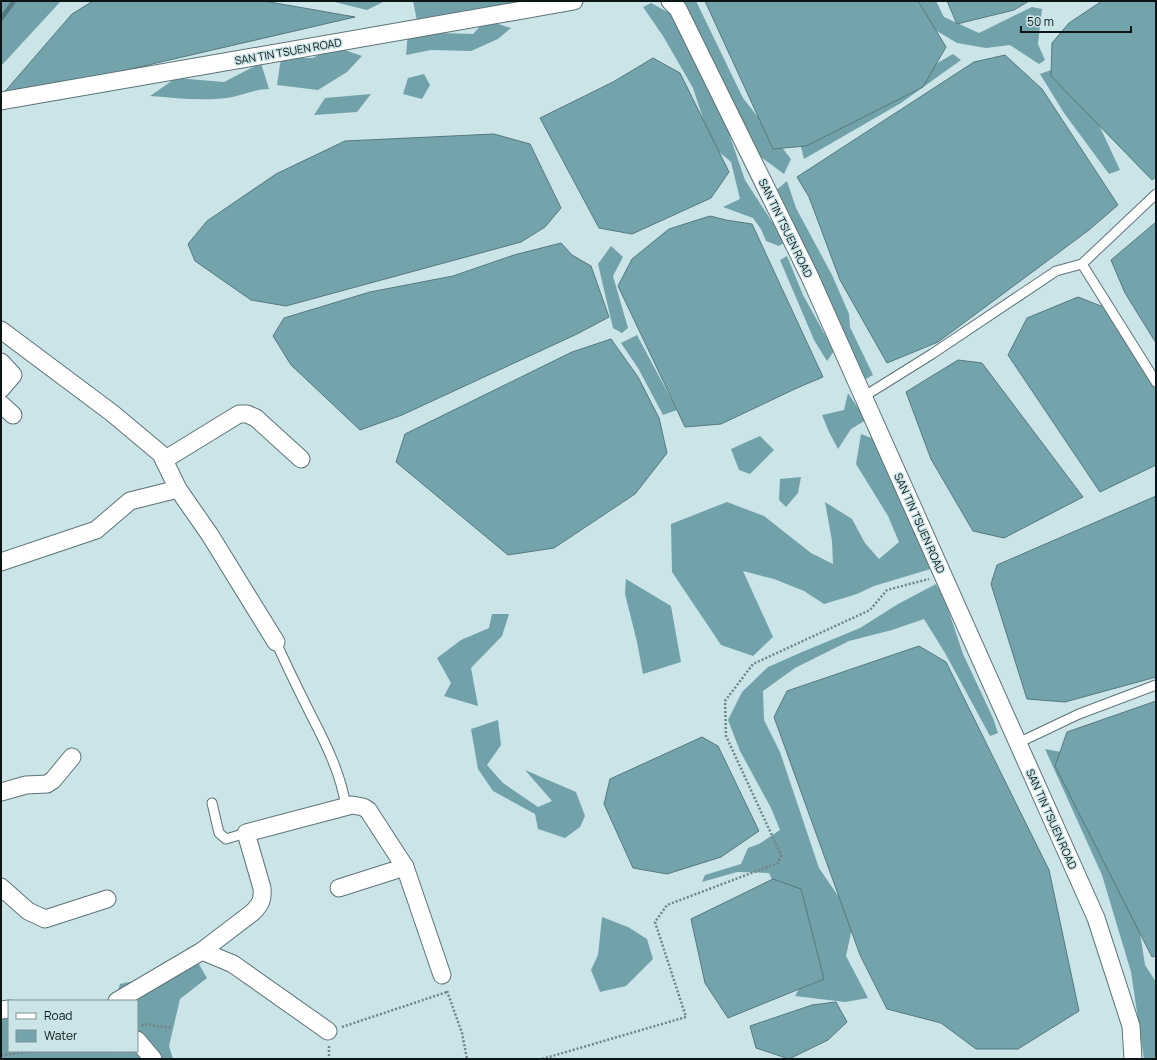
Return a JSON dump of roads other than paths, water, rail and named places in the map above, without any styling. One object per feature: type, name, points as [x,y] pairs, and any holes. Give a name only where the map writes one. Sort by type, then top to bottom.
[{"type":"street","name":"SAN TIN TSUEN ROAD","points":[[1,101],[574,1]]},
{"type":"street","name":"SAN TIN TSUEN ROAD","points":[[670,1],[678,9],[809,275],[1096,918],[1131,1026],[1133,1059]]},
{"type":"street","points":[[1,330],[112,413],[161,454],[178,489],[210,535],[276,642]]},
{"type":"street","points":[[1,362],[13,375],[1,389]]},
{"type":"street","points":[[164,460],[239,414],[247,414],[256,418],[301,459]]},
{"type":"street","points":[[1,562],[96,530],[130,501],[178,489]]},
{"type":"street","points":[[1,792],[26,785],[47,784],[53,780],[72,757]]},
{"type":"street","points":[[119,1000],[202,951],[259,906],[263,898],[262,888],[246,833],[359,805],[368,810],[405,867],[442,975]]},
{"type":"street","points":[[339,888],[405,867]]},
{"type":"street","points":[[1,887],[28,911],[45,919],[107,899]]},
{"type":"street","points":[[202,951],[233,964],[328,1031]]},
{"type":"street","points":[[138,1041],[153,1059]]},
{"type":"lane","points":[[863,397],[932,354],[1056,270],[1082,264],[1156,194]]},
{"type":"lane","points":[[1082,264],[1156,382]]},
{"type":"lane","points":[[276,642],[325,742],[342,786],[346,807]]},
{"type":"lane","points":[[1018,743],[1079,714],[1156,685]]},
{"type":"lane","points":[[212,803],[219,833],[222,836],[226,839],[246,833]]},
{"type":"water","points":[[93,1],[264,1],[355,17],[1,99],[1,96],[72,14]]},
{"type":"water","points":[[705,1],[918,1],[946,47],[923,87],[806,146],[773,149]]},
{"type":"water","points":[[947,1],[1029,1],[1014,10],[957,24]]},
{"type":"water","points":[[1102,1],[1156,1],[1156,177],[1152,180],[1051,76],[1052,43],[1069,23]]},
{"type":"water","points":[[1005,55],[1042,89],[1118,205],[1089,230],[938,342],[887,363],[840,280],[809,197],[797,177],[974,62]]},
{"type":"water","points":[[653,58],[680,73],[729,172],[711,198],[632,234],[599,228],[540,118],[613,82]]},
{"type":"water","points":[[494,134],[530,144],[561,208],[545,227],[521,242],[286,306],[251,300],[195,261],[188,244],[207,221],[276,174],[345,141]]},
{"type":"water","points":[[710,216],[752,224],[823,377],[721,424],[685,427],[618,286],[632,259],[669,229]]},
{"type":"water","points":[[1156,222],[1156,343],[1125,293],[1111,260]]},
{"type":"water","points":[[561,243],[572,255],[591,266],[609,317],[577,334],[402,415],[360,430],[291,365],[273,336],[284,318],[370,292],[453,276],[514,255]]},
{"type":"water","points":[[1078,297],[1106,308],[1156,389],[1156,465],[1100,492],[1008,355],[1027,318]]},
{"type":"water","points":[[611,339],[638,377],[659,418],[667,453],[635,494],[554,548],[508,555],[396,462],[405,434],[572,352]]},
{"type":"water","points":[[958,360],[982,363],[1083,497],[1004,538],[973,531],[931,459],[906,392]]},
{"type":"water","points":[[1156,496],[1156,677],[1065,702],[1027,699],[991,584],[997,565]]},
{"type":"water","points":[[919,646],[946,662],[1049,870],[1079,1011],[1018,1049],[976,1049],[941,1023],[887,1009],[860,955],[774,717],[787,691]]},
{"type":"water","points":[[1156,701],[1156,956],[1152,957],[1055,766],[1067,732]]},
{"type":"water","points":[[702,737],[718,746],[759,831],[721,857],[667,874],[633,868],[604,804],[610,779]]},
{"type":"water","points":[[773,879],[801,889],[824,979],[728,1018],[705,983],[691,919]]},
{"type":"water","points":[[836,1002],[847,1022],[828,1040],[789,1059],[756,1048],[750,1026],[812,1005]]},
{"type":"waterway","points":[[1,19],[14,1]]}]
